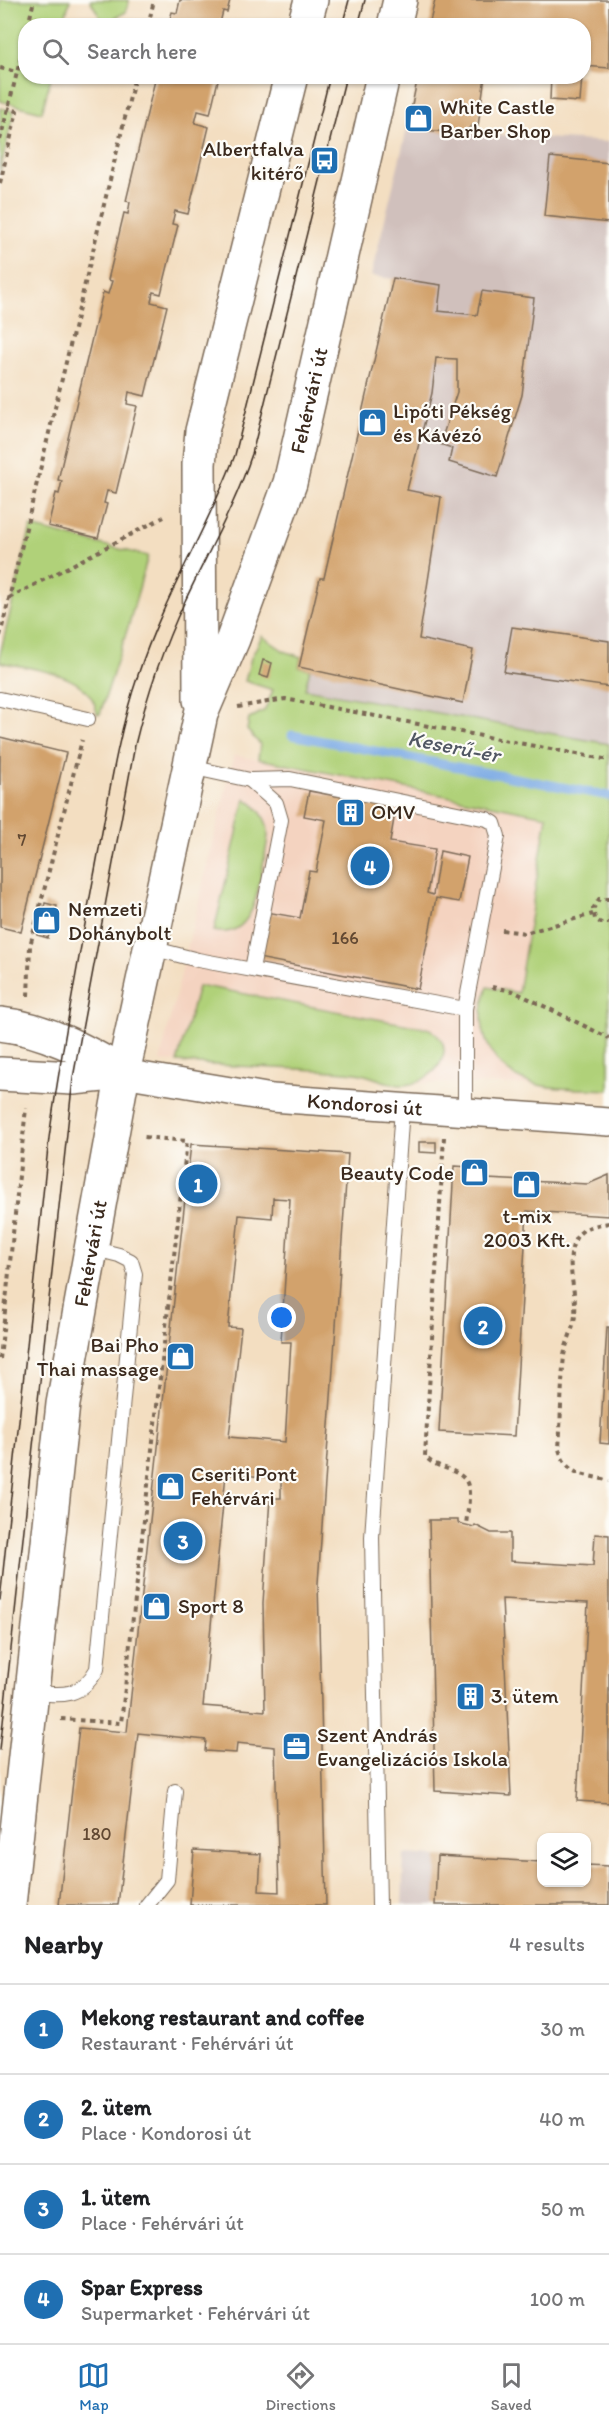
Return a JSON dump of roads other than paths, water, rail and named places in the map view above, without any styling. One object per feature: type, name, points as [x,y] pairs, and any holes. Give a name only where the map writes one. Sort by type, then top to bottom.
[{"type":"street","points":[[306,18],[310,0]]},
{"type":"street","points":[[396,18],[400,0]]},
{"type":"street","name":"Fehérvári út","points":[[216,711],[199,464],[202,431],[289,84]]},
{"type":"street","name":"Fehérvári út","points":[[9,1905],[63,1404],[123,1073],[190,767],[216,711],[233,639],[290,483],[381,84]]},
{"type":"street","name":"Kondorosi út","points":[[0,1024],[26,1027],[64,1040],[123,1073]]},
{"type":"street","name":"Kondorosi út","points":[[0,1074],[73,1078],[123,1073],[272,1098],[609,1122]]},
{"type":"lane","points":[[0,699],[88,719]]},
{"type":"lane","points":[[190,767],[250,780],[290,778],[487,819],[494,823],[498,836],[465,1009],[465,1113]]},
{"type":"lane","points":[[250,780],[276,803],[281,820],[252,969]]},
{"type":"lane","points":[[151,948],[198,960],[465,1009]]},
{"type":"lane","points":[[379,1905],[372,1537],[402,1108]]},
{"type":"lane","points":[[32,1692],[55,1695],[77,1692],[90,1682],[97,1669],[135,1274],[131,1261],[119,1255],[91,1248]]},
{"type":"lane","points":[[147,1905],[167,1880],[175,1791]]},
{"type":"waterway","name":"Keserű-ér","points":[[292,735],[609,796]]},
{"type":"tram line","points":[[344,18],[349,0]]},
{"type":"tram line","points":[[360,18],[365,0]]},
{"type":"tram line","points":[[0,1600],[49,1138],[71,1001],[119,745],[131,698],[148,647],[235,455],[328,84]]},
{"type":"tram line","points":[[0,1750],[73,1078],[135,745],[150,690],[170,636],[229,510],[252,454],[344,84]]},
{"type":"place","name":"White Castle Barber Shop","points":[[419,119]]},
{"type":"place","name":"Albertfalva kitérő","points":[[325,161]]},
{"type":"place","name":"Lipóti Pékség és Kávézó","points":[[372,423]]},
{"type":"place","name":"OMV","points":[[350,812]]},
{"type":"place","name":"Spar Express","points":[[370,866]]},
{"type":"place","name":"Nemzeti Dohánybolt","points":[[47,921]]},
{"type":"place","name":"Beauty Code","points":[[475,1173]]},
{"type":"place","name":"Mekong restaurant and coffee","points":[[198,1184]]},
{"type":"place","name":"t-mix 2003 Kft.","points":[[527,1185]]},
{"type":"place","name":"2. ütem","points":[[483,1326]]},
{"type":"place","name":"Bai Pho Thai massage","points":[[180,1357]]},
{"type":"place","name":"Cseriti Pont Fehérvári","points":[[170,1486]]},
{"type":"place","name":"1. ütem","points":[[183,1541]]},
{"type":"place","name":"Sport 8","points":[[157,1606]]},
{"type":"place","name":"3. ütem","points":[[470,1696]]},
{"type":"place","name":"Szent András Evangelizációs Iskola","points":[[296,1747]]}]
